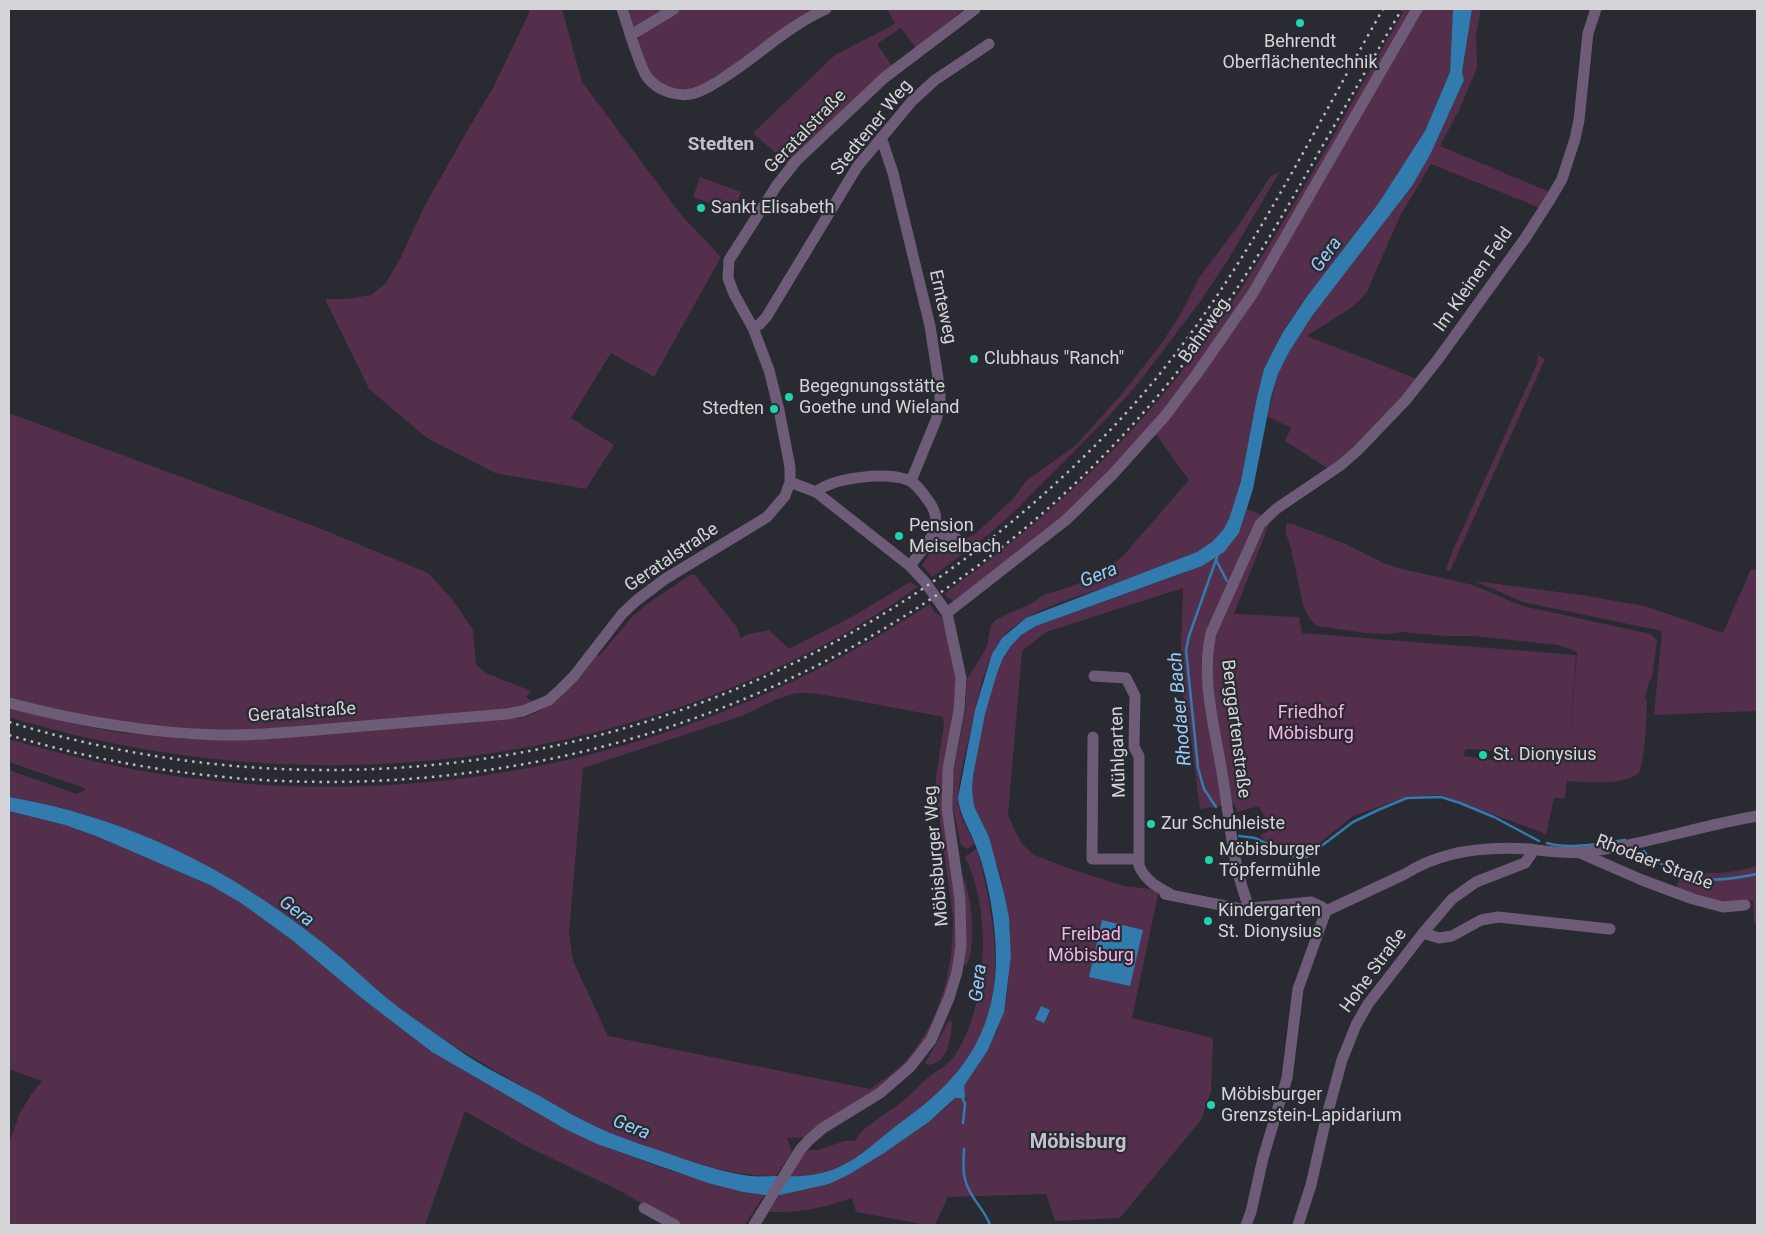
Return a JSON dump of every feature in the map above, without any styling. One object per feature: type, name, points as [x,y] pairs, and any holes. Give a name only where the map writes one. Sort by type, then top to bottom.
[{"type":"street","points":[[622,9],[647,77],[654,84],[671,93],[695,93],[715,84],[802,22],[826,9]]},
{"type":"street","points":[[631,35],[674,9]]},
{"type":"street","name":"Geratalstraße","points":[[9,704],[115,726],[220,735],[296,732],[507,714],[523,711],[549,700],[562,689],[622,614],[637,600],[665,580],[767,517],[785,496],[790,482],[790,467],[778,404],[769,370],[753,328],[734,294],[728,278],[730,260],[777,185],[796,161],[884,78],[975,9]]},
{"type":"street","name":"Bahnweg","points":[[947,613],[1066,520],[1113,474],[1165,416],[1253,293],[1417,9]]},
{"type":"street","name":"Im Kleinen Feld","points":[[1276,509],[1341,465],[1365,444],[1405,400],[1445,350],[1526,237],[1551,198],[1562,180],[1575,139],[1581,103],[1584,52],[1596,9]]},
{"type":"street","name":"Stedtener Weg","points":[[753,328],[760,324],[767,316],[857,167],[882,140],[912,101],[935,80],[989,44]]},
{"type":"street","name":"Ernteweg","points":[[882,140],[893,174],[930,326],[940,391],[940,405],[936,420],[911,481]]},
{"type":"street","points":[[816,492],[821,487],[850,479],[896,477],[911,481],[921,490],[933,507],[936,518],[934,532],[910,566]]},
{"type":"street","name":"Möbisburger Weg","points":[[754,1225],[791,1163],[809,1140],[823,1128],[880,1093],[910,1067],[921,1054],[935,1032],[949,998],[958,972],[962,946],[962,921],[947,810],[948,769],[959,710],[961,678],[947,613],[926,582],[910,566],[816,492],[790,482]]},
{"type":"street","name":"Berggartenstraße","points":[[1250,910],[1244,897],[1236,865],[1223,775],[1212,717],[1206,674],[1207,658],[1212,633],[1254,535],[1260,524],[1276,509]]},
{"type":"street","points":[[934,532],[956,538]]},
{"type":"street","name":"Mühlgarten","points":[[1094,676],[1126,678],[1135,696],[1134,747],[1139,756],[1138,858],[1139,866],[1144,876],[1167,894],[1234,909],[1250,910],[1311,902],[1326,912]]},
{"type":"street","name":"Mühlgarten","points":[[1093,737],[1092,858],[1138,858]]},
{"type":"street","name":"Rhodaer Straße","points":[[1326,912],[1436,858],[1484,848],[1505,847],[1580,853],[1651,840],[1692,829],[1757,816]]},
{"type":"street","name":"Hohe Straße","points":[[1298,1224],[1311,1186],[1342,1060],[1356,1025],[1368,1004],[1452,899],[1476,882],[1525,863],[1534,850]]},
{"type":"street","name":"Rhodaer Straße","points":[[1580,853],[1642,880],[1693,899],[1722,908],[1745,905]]},
{"type":"street","points":[[1246,1225],[1271,1132],[1288,1078],[1298,989],[1326,912]]},
{"type":"street","points":[[1423,933],[1439,938],[1452,936],[1482,920],[1498,917],[1610,930]]},
{"type":"street","points":[[644,1208],[675,1225]]},
{"type":"green space","points":[[530,9],[562,9],[582,82],[682,216],[721,257],[654,377],[611,353],[571,418],[614,445],[586,489],[495,473],[427,438],[369,389],[325,299],[347,299],[371,295],[386,283],[401,257],[424,207],[494,86]]},
{"type":"green space","points":[[626,9],[667,9],[635,27],[632,25]]},
{"type":"green space","points":[[681,9],[818,9],[702,85],[683,90],[664,85],[653,76],[645,63],[637,42],[641,33]]},
{"type":"green space","points":[[887,9],[964,9],[916,48],[901,28],[877,44],[892,66],[788,164],[753,133],[835,55],[895,24]]},
{"type":"green space","points":[[1405,9],[1453,9],[1450,72],[1425,131],[1378,204],[1308,295],[1283,331],[1264,369],[1241,481],[1229,519],[1223,530],[1212,542],[1197,552],[1115,584],[1055,604],[1013,627],[1003,637],[996,646],[981,685],[960,782],[958,797],[961,815],[975,844],[967,849],[961,845],[953,809],[953,775],[965,711],[967,679],[987,646],[991,625],[997,619],[1030,604],[1046,594],[1097,576],[1123,556],[1189,480],[1152,429],[1065,518],[956,604],[944,594],[1015,540],[1049,511],[1113,450],[1172,384],[1228,309],[1255,267],[1307,182]]},
{"type":"green space","points":[[1472,9],[1481,9],[1476,34],[1477,68],[1459,110],[1440,146],[1550,192],[1540,208],[1431,164],[1400,216],[1366,294],[1352,307],[1307,336],[1417,379],[1375,427],[1329,469],[1285,441],[1291,428],[1267,416],[1278,374],[1289,352],[1312,316],[1412,186],[1430,155],[1464,80],[1462,72]]},
{"type":"green space","points":[[1280,171],[1228,260],[1200,302],[1136,386],[1014,512],[989,534],[932,577],[922,565],[938,542],[944,539],[966,539],[976,533],[1012,500],[1027,480],[1075,446],[1121,395],[1159,347],[1179,317],[1199,278],[1238,226],[1270,177]]},
{"type":"green space","points":[[700,177],[741,192],[736,207],[732,206],[730,210],[693,197]]},
{"type":"green space","points":[[1538,355],[1545,359],[1450,571],[1446,569],[1453,550],[1537,364]]},
{"type":"green space","points":[[9,413],[319,528],[428,573],[452,599],[473,630],[476,664],[486,673],[531,691],[526,697],[534,703],[506,710],[220,731],[116,722],[9,699]]},
{"type":"green space","points":[[1247,509],[1271,519],[1234,614],[1299,617],[1302,633],[1576,655],[1568,765],[1577,652],[1558,645],[1474,636],[1445,636],[1404,632],[1389,634],[1366,633],[1317,626],[1309,618],[1303,605],[1291,548],[1286,534],[1286,524],[1293,524],[1343,543],[1383,563],[1473,585],[1522,606],[1651,634],[1657,640],[1652,679],[1650,679],[1645,697],[1647,701],[1645,737],[1639,773],[1624,780],[1614,782],[1567,781],[1565,798],[1554,798],[1546,834],[1441,795],[1407,797],[1353,816],[1311,850],[1298,856],[1263,840],[1260,835],[1271,830],[1259,806],[1237,812],[1235,804],[1200,809],[1190,732],[1180,677],[1183,588],[1046,632],[1022,651],[1008,815],[1023,845],[1034,855],[1124,886],[1159,890],[1132,1018],[1213,1038],[1211,1092],[1201,1120],[1120,1218],[1055,1221],[1046,1194],[948,1197],[935,1225],[856,1212],[852,1198],[811,1209],[791,1212],[768,1212],[780,1195],[829,1184],[930,1121],[947,1107],[964,1086],[988,1050],[997,1031],[1006,1000],[1011,956],[1009,917],[1000,874],[989,837],[974,806],[972,790],[987,702],[999,667],[1008,651],[1021,635],[1036,626],[1184,573],[1233,540],[1239,533]],"holes":[[[1471,749],[1500,752],[1502,757],[1499,761],[1464,756],[1465,750]]]},
{"type":"green space","points":[[1751,569],[1757,570],[1757,711],[1654,715],[1662,631],[1523,602],[1475,581],[1581,595],[1645,606],[1723,633]]},
{"type":"green space","points":[[694,574],[736,626],[740,638],[769,630],[789,649],[855,615],[910,582],[918,587],[854,628],[756,677],[654,716],[548,743],[441,760],[332,765],[223,760],[115,744],[9,717],[9,709],[114,732],[189,739],[252,740],[522,718],[556,701],[573,685],[597,655],[599,656],[634,615],[650,602]]},
{"type":"green space","points":[[930,604],[935,613],[941,616],[950,642],[958,692],[948,746],[958,921],[954,971],[936,1022],[918,1052],[888,1082],[807,1137],[787,1138],[792,1152],[776,1176],[747,1175],[706,1166],[616,1136],[594,1126],[461,1051],[428,1029],[395,1005],[294,921],[262,899],[203,864],[172,848],[108,822],[42,803],[9,797],[9,770],[77,794],[87,789],[9,762],[9,739],[72,756],[136,770],[241,783],[345,787],[448,780],[549,764],[648,738],[745,703],[839,658]],"holes":[[[796,693],[811,693],[943,717],[944,724],[936,777],[936,793],[953,917],[953,936],[948,973],[937,1009],[930,1026],[920,1042],[900,1066],[870,1089],[608,1036],[573,961],[569,933],[583,768],[742,716],[775,700]]]},
{"type":"green space","points":[[9,811],[65,825],[96,836],[210,885],[241,903],[292,940],[364,1000],[432,1052],[565,1129],[597,1144],[677,1173],[743,1192],[764,1195],[745,1225],[680,1225],[620,1191],[524,1145],[465,1111],[425,1225],[9,1225],[9,1143],[19,1115],[30,1096],[42,1081],[9,1069]]},
{"type":"green space","points":[[977,848],[990,905],[995,963],[993,992],[987,1020],[976,1047],[959,1072],[945,1087],[851,1161],[816,1175],[789,1177],[804,1153],[844,1141],[855,1141],[865,1128],[899,1104],[951,1061],[965,1037],[974,1013],[983,959],[983,931],[980,904],[974,879],[965,857]]},
{"type":"green space","points":[[1757,866],[1757,924],[1754,923],[1753,900],[1723,904],[1676,889],[1682,872],[1720,873],[1739,871]]},
{"type":"green space","points":[[962,875],[971,907],[972,921],[971,947],[966,966],[964,964]]},
{"type":"green space","points":[[950,1020],[952,1023],[949,1043],[944,1056],[934,1064],[927,1065],[925,1063]]},
{"type":"water","points":[[1453,9],[1472,9],[1462,72],[1464,80],[1430,155],[1412,186],[1312,316],[1289,352],[1278,374],[1271,397],[1253,489],[1239,533],[1224,552],[1202,566],[1036,626],[1021,635],[1003,658],[985,714],[972,790],[974,806],[989,837],[1009,917],[1011,956],[1004,1012],[988,1050],[964,1086],[965,1098],[955,1098],[930,1121],[848,1175],[829,1184],[780,1195],[764,1195],[708,1183],[597,1144],[565,1129],[432,1052],[364,1000],[292,940],[241,903],[210,885],[96,836],[65,825],[9,811],[9,797],[97,818],[181,852],[208,866],[249,890],[292,919],[333,951],[398,1007],[466,1055],[608,1132],[696,1163],[750,1176],[812,1175],[842,1166],[868,1149],[919,1109],[952,1079],[976,1044],[985,1024],[991,1002],[996,963],[992,913],[982,863],[975,842],[963,818],[958,798],[975,710],[992,654],[1002,638],[1026,618],[1197,552],[1212,542],[1223,530],[1229,519],[1241,481],[1264,369],[1283,332],[1308,295],[1378,204],[1425,131],[1450,72]]},
{"type":"water","points":[[1102,920],[1143,930],[1130,986],[1089,977]]},
{"type":"water","points":[[1041,1006],[1050,1010],[1044,1023],[1035,1019]]},
{"type":"waterway","name":"Rhodaer Bach","points":[[1216,807],[1204,789],[1198,768],[1186,650],[1189,636],[1217,557]]},
{"type":"waterway","points":[[1216,560],[1227,581]]},
{"type":"waterway","name":"Rhodaer Bach","points":[[1239,836],[1255,838],[1297,858],[1307,857],[1353,822],[1378,810],[1407,798],[1441,797],[1494,817],[1539,841]]},
{"type":"waterway","name":"Rhodaer Bach","points":[[1547,843],[1575,846],[1625,840]]},
{"type":"waterway","name":"Rhodaer Bach","points":[[1644,851],[1648,856],[1663,865],[1701,878],[1726,879],[1757,874]]},
{"type":"waterway","points":[[961,1095],[965,1104],[963,1123]]},
{"type":"waterway","points":[[964,1149],[963,1167],[966,1184],[990,1225]]},
{"type":"railway","points":[[9,722],[142,754],[277,769],[410,767],[542,748],[670,714],[794,663],[911,596],[1021,514],[1074,467],[1123,416],[1188,338],[1219,293],[1276,200],[1383,9]]},
{"type":"railway","points":[[9,735],[168,770],[327,782],[484,771],[637,737],[784,682],[922,605],[1048,508],[1162,391],[1206,334],[1246,275],[1402,9]]},
{"type":"place","name":"Behrendt Oberflächentechnik","points":[[1300,23]]},
{"type":"place","name":"Sankt Elisabeth","points":[[701,208]]},
{"type":"place","name":"Clubhaus \"Ranch\"","points":[[974,359]]},
{"type":"place","name":"Begegnungsstätte Goethe und Wieland","points":[[789,397]]},
{"type":"place","name":"Stedten","points":[[774,409]]},
{"type":"place","name":"Pension Meiselbach","points":[[899,536]]},
{"type":"place","name":"St. Dionysius","points":[[1483,755]]},
{"type":"place","name":"Zur Schuhleiste","points":[[1151,824]]},
{"type":"place","name":"Möbisburger Töpfermühle","points":[[1209,860]]},
{"type":"place","name":"Kindergarten St. Dionysius","points":[[1208,921]]},
{"type":"place","name":"Möbisburger Grenzstein-Lapidarium","points":[[1211,1105]]},
{"type":"district","name":"Stedten","points":[[721,145]]},
{"type":"district","name":"Möbisburg","points":[[1078,1143]]},
{"type":"water label","name":"Gera","points":[[1327,255]]},
{"type":"water label","name":"Gera","points":[[1099,576]]},
{"type":"water label","name":"Gera","points":[[296,912]]},
{"type":"water label","name":"Gera","points":[[979,983]]},
{"type":"water label","name":"Gera","points":[[631,1128]]},
{"type":"park label","name":"Friedhof Möbisburg","points":[[1311,723]]},
{"type":"park label","name":"Freibad Möbisburg","points":[[1091,945]]}]
